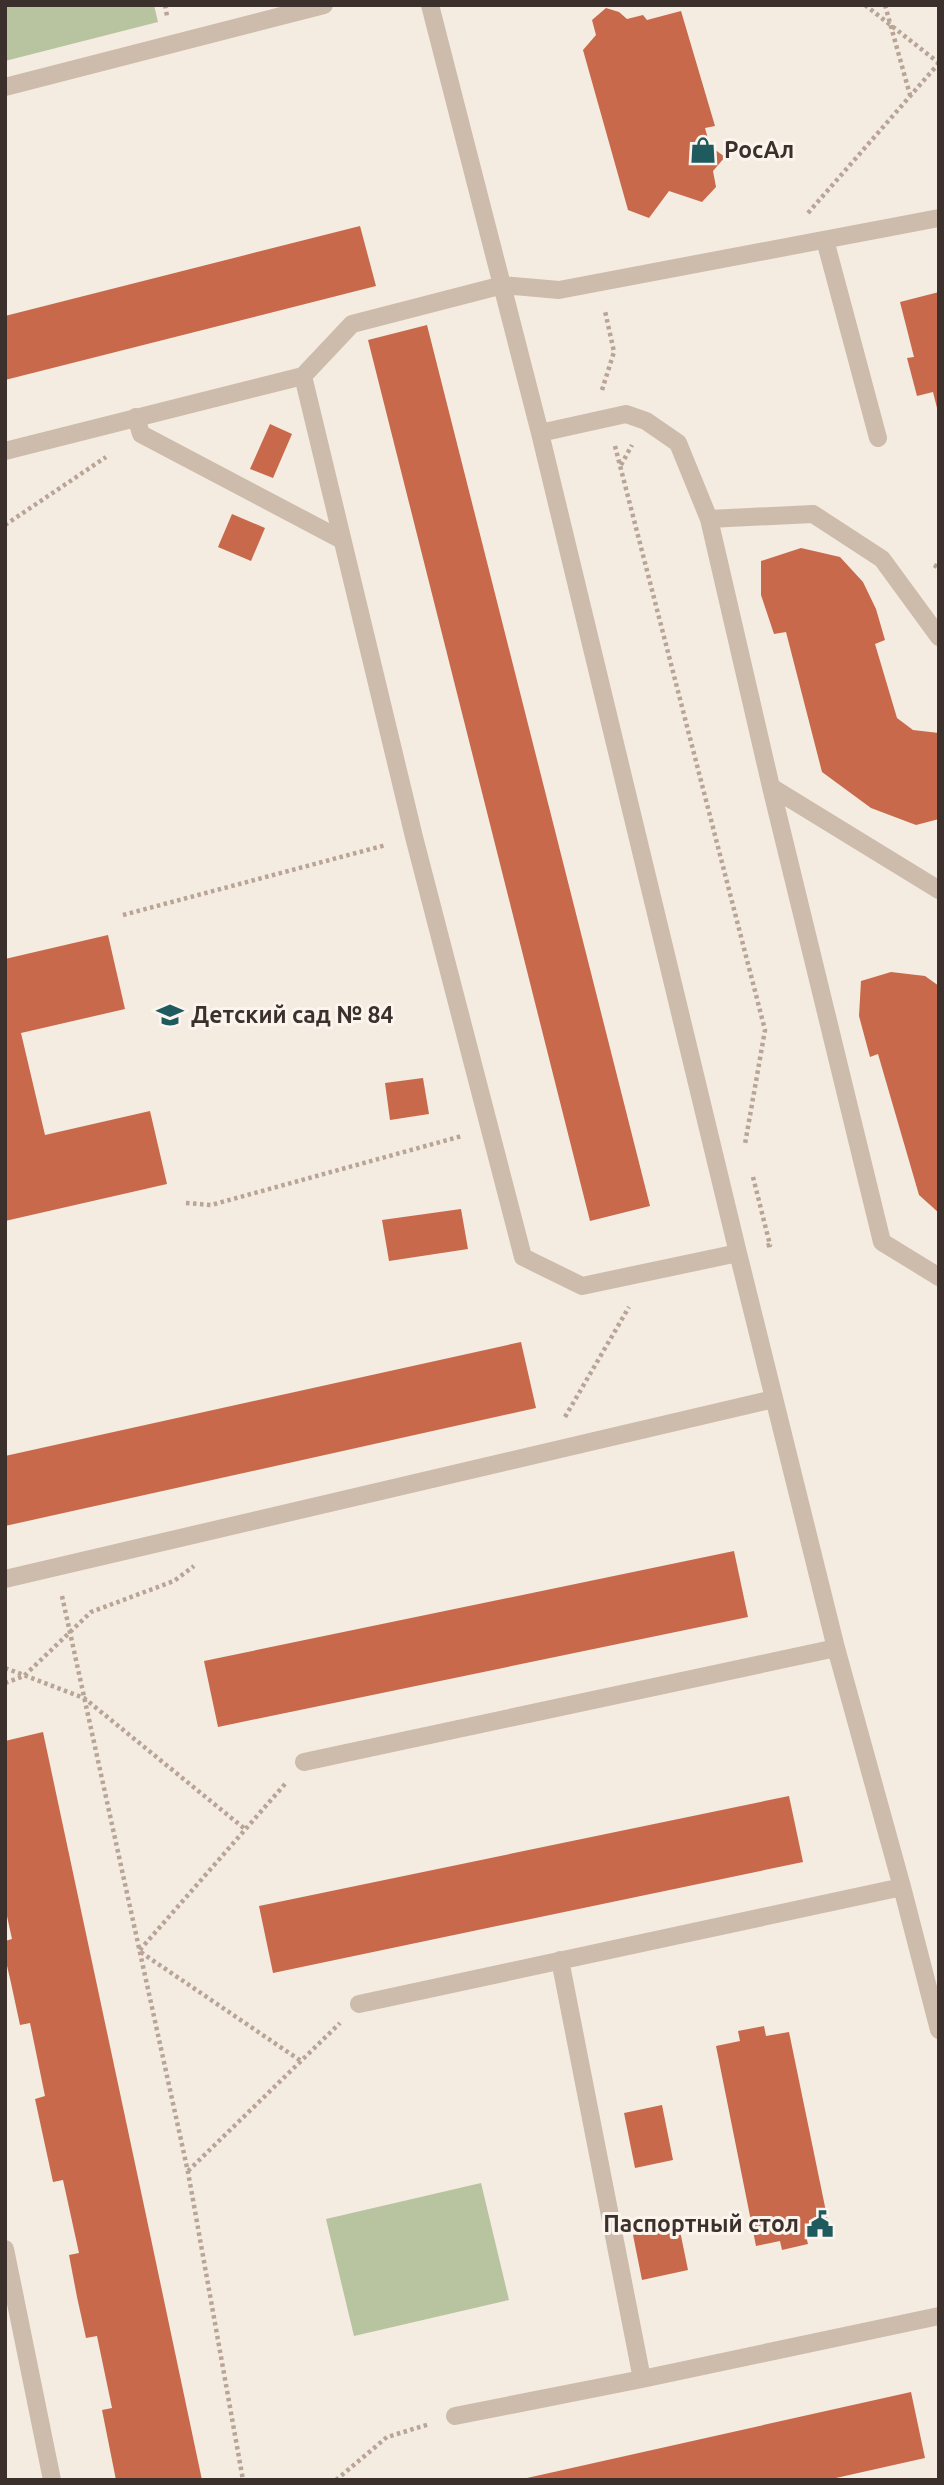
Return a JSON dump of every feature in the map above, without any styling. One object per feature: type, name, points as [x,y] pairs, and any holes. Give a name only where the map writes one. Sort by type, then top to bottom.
[{"type":"street","points":[[5,87],[324,5]]},
{"type":"street","points":[[430,5],[540,433],[836,1648],[939,2030]]},
{"type":"street","points":[[5,451],[139,425],[303,376],[352,324],[503,285],[559,290],[939,218]]},
{"type":"street","points":[[825,240],[878,438]]},
{"type":"street","points":[[303,376],[414,837],[523,1258],[582,1286],[738,1253]]},
{"type":"street","points":[[540,433],[626,414],[646,421],[678,443],[709,519],[881,1242],[939,1277]]},
{"type":"street","points":[[139,425],[342,540]]},
{"type":"street","points":[[709,519],[813,514],[882,559],[939,637]]},
{"type":"street","points":[[771,787],[939,890]]},
{"type":"street","points":[[5,1580],[774,1399]]},
{"type":"street","points":[[304,1762],[836,1648]]},
{"type":"street","points":[[359,2004],[902,1887]]},
{"type":"street","points":[[561,1960],[642,2379]]},
{"type":"street","points":[[5,2249],[52,2480]]},
{"type":"street","points":[[455,2416],[939,2316]]},
{"type":"path","points":[[777,249],[939,63],[865,5]]},
{"type":"path","points":[[885,5],[910,96]]},
{"type":"path","points":[[598,283],[614,352],[601,394],[765,1030],[744,1142],[747,1155]]},
{"type":"path","points":[[5,525],[139,425]]},
{"type":"path","points":[[123,915],[414,837]]},
{"type":"path","points":[[186,1203],[211,1205],[490,1129]]},
{"type":"path","points":[[738,1253],[769,1245],[751,1168]]},
{"type":"path","points":[[545,1453],[649,1273]]},
{"type":"path","points":[[5,1683],[24,1676],[91,1612],[174,1581],[204,1558]]},
{"type":"path","points":[[56,1568],[187,2172],[243,2480]]},
{"type":"path","points":[[5,1668],[84,1699],[246,1829]]},
{"type":"path","points":[[139,1951],[304,1762]]},
{"type":"path","points":[[139,1951],[301,2061]]},
{"type":"path","points":[[187,2172],[359,2004]]},
{"type":"path","points":[[336,2480],[387,2437],[455,2416]]},
{"type":"green space","points":[[5,5],[154,5],[158,22],[5,61]]},
{"type":"green space","points":[[481,2183],[509,2300],[354,2336],[326,2219]]},
{"type":"building","points":[[606,8],[619,12],[627,19],[643,15],[647,20],[681,11],[715,126],[705,128],[710,146],[725,157],[713,171],[716,187],[702,202],[669,191],[649,218],[628,210],[583,50],[596,35],[592,20]]},
{"type":"building","points":[[360,226],[376,286],[5,380],[5,316]]},
{"type":"building","points":[[939,292],[938,412],[933,392],[917,396],[907,358],[914,357],[900,302]]},
{"type":"building","points":[[427,325],[650,1206],[590,1221],[368,340]]},
{"type":"building","points":[[270,424],[292,434],[273,478],[250,469]]},
{"type":"building","points":[[232,514],[265,528],[251,561],[218,547]]},
{"type":"building","points":[[801,548],[840,557],[863,582],[876,609],[885,640],[875,644],[897,718],[913,730],[939,733],[939,819],[916,825],[871,808],[822,772],[786,632],[774,634],[761,595],[761,561]]},
{"type":"building","points":[[108,935],[125,1009],[21,1033],[45,1135],[150,1111],[167,1184],[5,1221],[5,959]]},
{"type":"building","points":[[891,972],[925,976],[939,986],[939,1213],[919,1195],[878,1054],[870,1057],[859,1016],[861,981]]},
{"type":"building","points":[[423,1078],[429,1114],[390,1120],[385,1083]]},
{"type":"building","points":[[461,1209],[468,1249],[389,1261],[382,1220]]},
{"type":"building","points":[[521,1342],[536,1408],[5,1526],[5,1456]]},
{"type":"building","points":[[734,1551],[748,1617],[218,1727],[204,1661]]},
{"type":"building","points":[[43,1732],[202,2480],[116,2480],[102,2410],[112,2408],[97,2336],[86,2338],[77,2297],[69,2255],[79,2253],[63,2180],[53,2182],[35,2099],[45,2096],[30,2023],[20,2025],[5,1957],[5,1941],[12,1939],[5,1907],[5,1741]]},
{"type":"building","points":[[789,1796],[803,1862],[273,1973],[259,1906]]},
{"type":"building","points":[[764,2026],[766,2036],[789,2032],[830,2231],[806,2236],[808,2244],[782,2250],[780,2241],[756,2246],[716,2046],[740,2041],[738,2031]]},
{"type":"building","points":[[662,2105],[673,2160],[635,2168],[624,2113]]},
{"type":"building","points":[[679,2226],[688,2270],[642,2280],[633,2235]]},
{"type":"building","points":[[911,2392],[925,2458],[827,2480],[518,2480]]},
{"type":"place","name":"РосАл","points":[[703,150]]},
{"type":"place","name":"Детский сад № 84","points":[[170,1015]]},
{"type":"place","name":"Паспортный стол","points":[[820,2224]]}]
